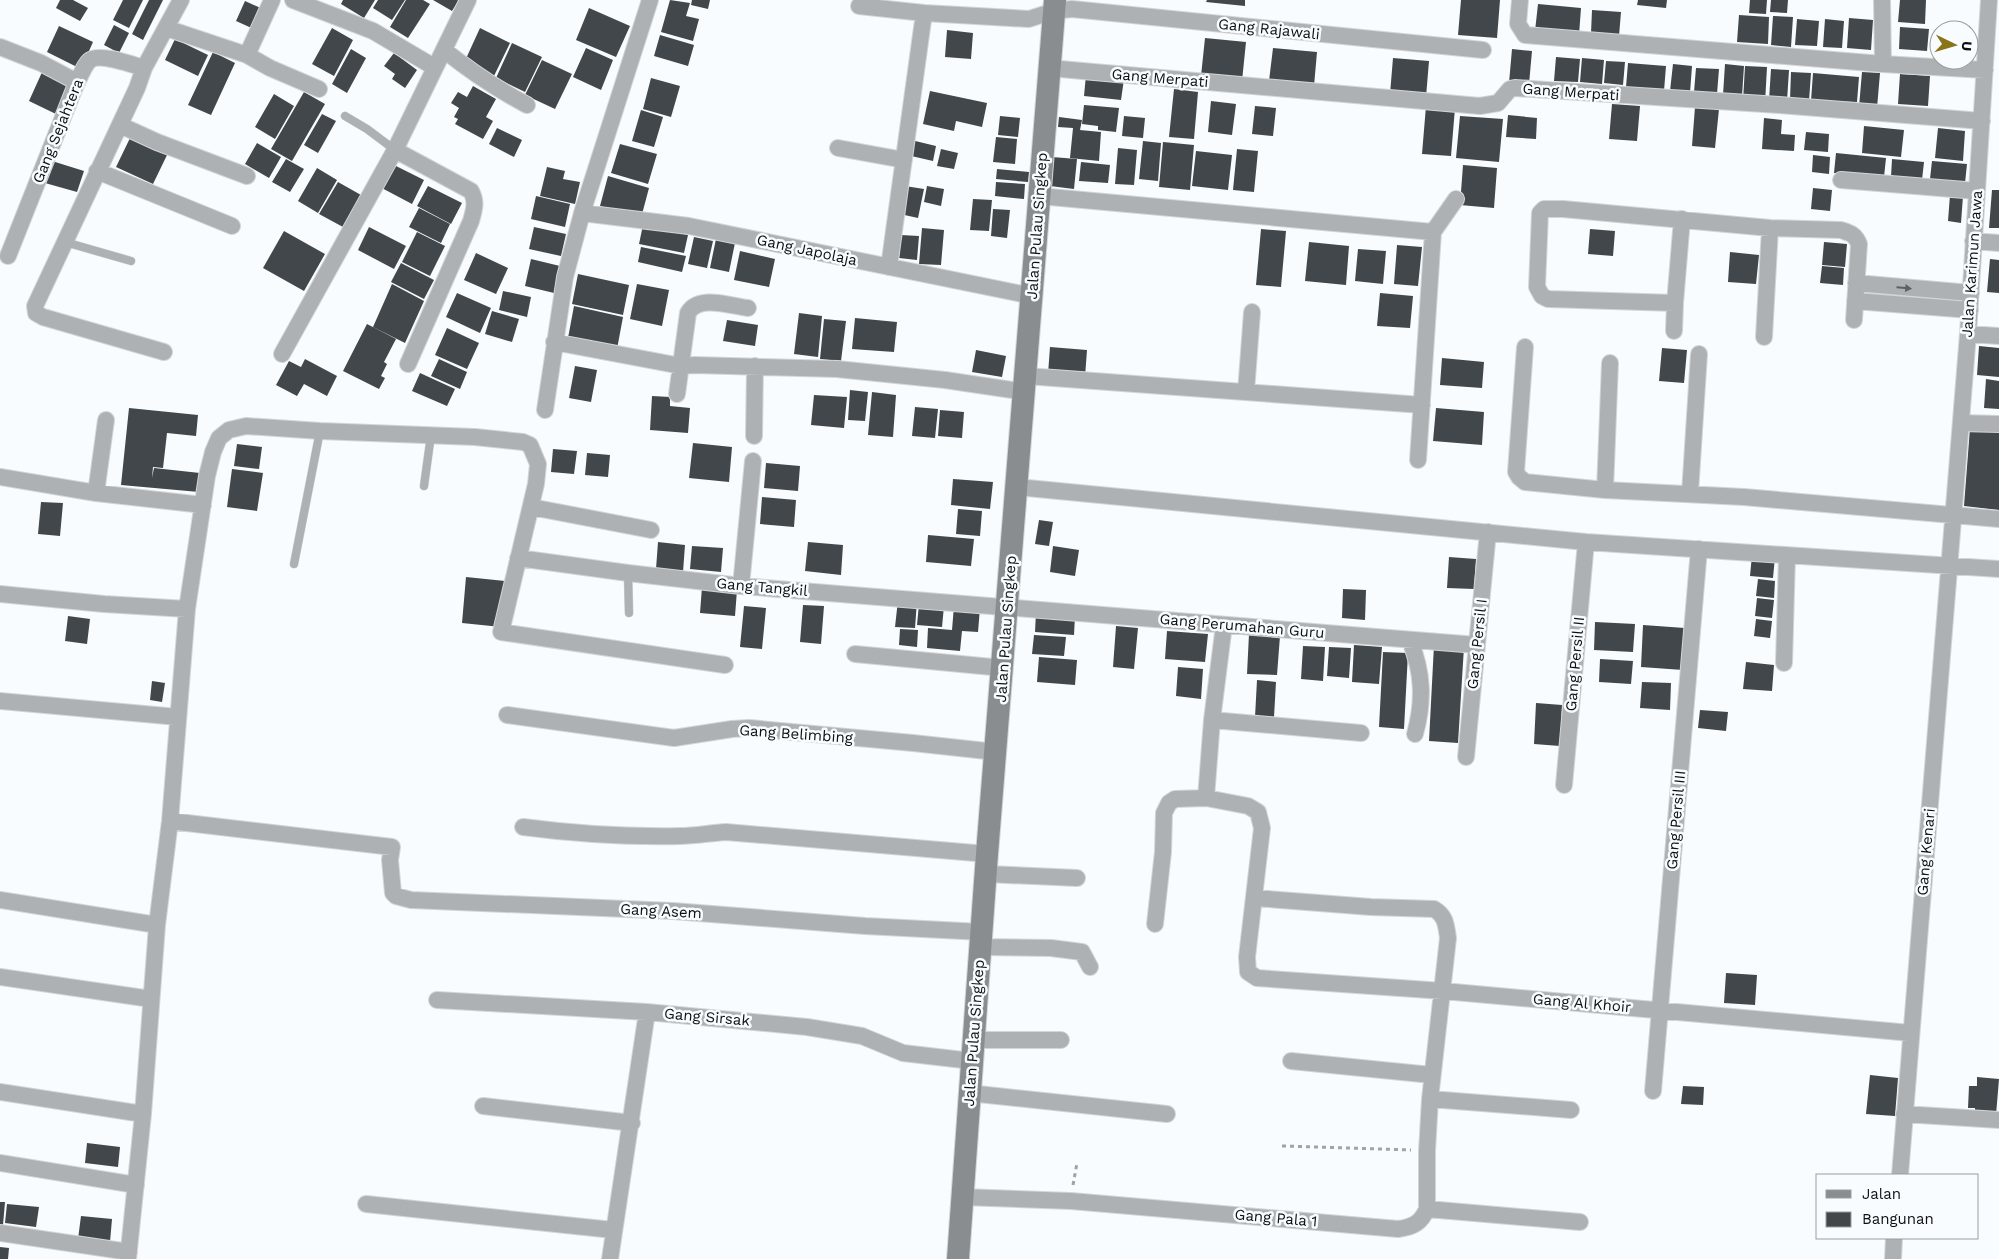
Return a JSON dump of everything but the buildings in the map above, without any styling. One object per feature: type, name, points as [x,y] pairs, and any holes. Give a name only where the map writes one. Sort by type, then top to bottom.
[{"type":"street","points":[[164,352],[43,317],[36,313],[35,306],[137,88],[144,68],[181,0]]},
{"type":"street","points":[[247,55],[272,0]]},
{"type":"street","points":[[293,0],[372,31],[434,67]]},
{"type":"street","points":[[282,354],[395,150],[468,0]]},
{"type":"street","points":[[545,410],[565,277],[582,213],[650,0]]},
{"type":"street","points":[[1520,0],[1518,24],[1525,35],[1883,64],[1985,70]]},
{"type":"street","points":[[1882,0],[1883,64]]},
{"type":"street","name":"Jalan Karimun Jawa","points":[[1952,522],[1970,310],[1989,0]]},
{"type":"street","name":"Gang Rajawali","points":[[859,6],[924,13],[1029,19],[1055,5],[1072,9],[1483,50]]},
{"type":"street","name":"Jalan Pulau Singkep","points":[[958,1259],[969,1094],[1055,5]]},
{"type":"street","points":[[889,267],[924,13]]},
{"type":"street","points":[[166,28],[247,55],[270,68],[319,89]]},
{"type":"street","points":[[0,47],[41,63],[77,82]]},
{"type":"street","points":[[444,50],[466,68],[500,91],[527,105]]},
{"type":"street","name":"Gang Sejahtera","points":[[8,256],[77,82],[89,61],[97,58],[109,59],[144,68]]},
{"type":"street","name":"Gang Merpati","points":[[1049,68],[1480,106],[1498,103],[1510,89],[1515,88],[1779,105],[1982,121]]},
{"type":"street","points":[[120,125],[157,142],[247,176]]},
{"type":"street","points":[[838,148],[904,160]]},
{"type":"street","points":[[395,150],[471,191],[475,198],[475,207],[471,221],[408,364]]},
{"type":"street","points":[[97,171],[232,226]]},
{"type":"street","points":[[1841,180],[1977,191]]},
{"type":"street","points":[[1039,196],[1433,232]]},
{"type":"street","points":[[1418,460],[1433,232],[1456,199]]},
{"type":"street","points":[[1675,303],[1548,299],[1542,296],[1537,287],[1540,213],[1544,209],[1563,208],[1770,228],[1841,230],[1851,233],[1856,238],[1858,244],[1854,320]]},
{"type":"street","name":"Gang Japolaja","points":[[582,213],[689,226],[1032,296]]},
{"type":"street","points":[[1674,331],[1682,219]]},
{"type":"street","points":[[1764,337],[1770,228]]},
{"type":"street","points":[[1973,242],[1999,243]]},
{"type":"street","points":[[1856,284],[1971,293]]},
{"type":"street","points":[[1855,301],[1970,310]]},
{"type":"street","points":[[677,394],[688,313],[691,308],[702,302],[748,308]]},
{"type":"street","points":[[1246,392],[1252,312]]},
{"type":"street","points":[[1968,334],[1999,336]]},
{"type":"street","points":[[554,342],[681,366],[755,366],[847,370],[946,380],[1246,392],[1422,405]]},
{"type":"street","points":[[1525,347],[1516,472],[1525,482],[1605,490],[1690,493],[1952,522],[1999,519]]},
{"type":"street","points":[[1690,493],[1699,354]]},
{"type":"street","points":[[1605,490],[1610,363]]},
{"type":"street","points":[[754,436],[755,366]]},
{"type":"street","points":[[96,493],[106,420]]},
{"type":"street","points":[[1961,422],[1999,424]]},
{"type":"street","points":[[0,1233],[128,1256],[143,1114],[157,925],[170,821],[187,609],[213,452],[219,438],[229,430],[246,426],[475,437],[530,444],[538,464],[536,484],[501,632],[725,665]]},
{"type":"street","points":[[741,586],[753,460]]},
{"type":"street","points":[[0,477],[96,493],[203,505]]},
{"type":"street","points":[[1017,484],[1586,542],[1787,556],[1950,559],[1999,569]]},
{"type":"street","points":[[531,507],[651,530]]},
{"type":"street","name":"Gang Kenari","points":[[1900,1174],[1952,522]]},
{"type":"street","name":"Gang Persil I","points":[[1466,757],[1488,532]]},
{"type":"street","name":"Gang Persil II","points":[[1564,785],[1586,542]]},
{"type":"street","name":"Gang Persil III","points":[[1653,1091],[1699,550]]},
{"type":"street","points":[[1784,663],[1787,556]]},
{"type":"street","name":"Gang Tangkil","points":[[518,558],[741,586],[1008,606]]},
{"type":"street","points":[[0,594],[104,604],[187,609]]},
{"type":"street","name":"Gang Perumahan Guru","points":[[1008,606],[1410,641],[1477,645]]},
{"type":"street","points":[[1206,798],[1212,720],[1224,625]]},
{"type":"street","points":[[1410,641],[1416,655],[1422,688],[1420,717],[1415,734]]},
{"type":"street","points":[[856,654],[1003,668]]},
{"type":"street","points":[[0,701],[178,717]]},
{"type":"street","name":"Gang Belimbing","points":[[507,716],[674,738],[749,728],[996,752]]},
{"type":"street","points":[[1212,720],[1360,733]]},
{"type":"street","points":[[1155,924],[1163,852],[1164,813],[1168,804],[1175,798],[1206,798],[1248,806],[1258,812],[1262,828],[1255,898],[1371,907],[1434,909],[1441,913],[1448,938],[1430,1099],[1427,1151],[1427,1209],[1580,1222]]},
{"type":"street","name":"Gang Asem","points":[[170,821],[392,847],[390,860],[393,893],[396,896],[411,900],[673,911],[865,926],[981,939]]},
{"type":"street","points":[[523,827],[574,834],[625,836],[683,836],[726,832],[987,864],[1077,878]]},
{"type":"street","name":"Gang Al Khoir","points":[[1255,898],[1247,957],[1248,972],[1257,978],[1443,991],[1912,1033]]},
{"type":"street","points":[[0,900],[157,925]]},
{"type":"street","points":[[981,939],[1082,952],[1090,967]]},
{"type":"street","points":[[0,977],[151,1000]]},
{"type":"street","name":"Gang Sirsak","points":[[437,1000],[647,1012],[807,1027],[862,1036],[903,1053],[973,1051],[1061,1040]]},
{"type":"street","points":[[610,1259],[613,1230],[632,1123],[647,1012]]},
{"type":"street","points":[[1291,1061],[1432,1075]]},
{"type":"street","points":[[0,1092],[143,1114]]},
{"type":"street","points":[[969,1094],[1167,1114]]},
{"type":"street","points":[[1430,1099],[1571,1110]]},
{"type":"street","points":[[483,1106],[632,1123]]},
{"type":"street","points":[[1904,1114],[1999,1120]]},
{"type":"street","points":[[0,1163],[136,1185]]},
{"type":"street","name":"Gang Pala 1","points":[[962,1197],[1071,1201],[1398,1229],[1414,1225],[1424,1216],[1427,1209]]},
{"type":"street","points":[[366,1204],[613,1230]]},
{"type":"street","points":[[1893,1259],[1894,1239]]},
{"type":"lane","points":[[345,116],[367,129],[395,150]]},
{"type":"lane","points":[[65,242],[131,261]]},
{"type":"lane","points":[[294,564],[320,431]]},
{"type":"lane","points":[[424,486],[431,435]]},
{"type":"lane","points":[[628,573],[629,613]]},
{"type":"path","points":[[1282,1146],[1427,1151]]},
{"type":"path","points":[[1071,1201],[1077,1163]]}]
